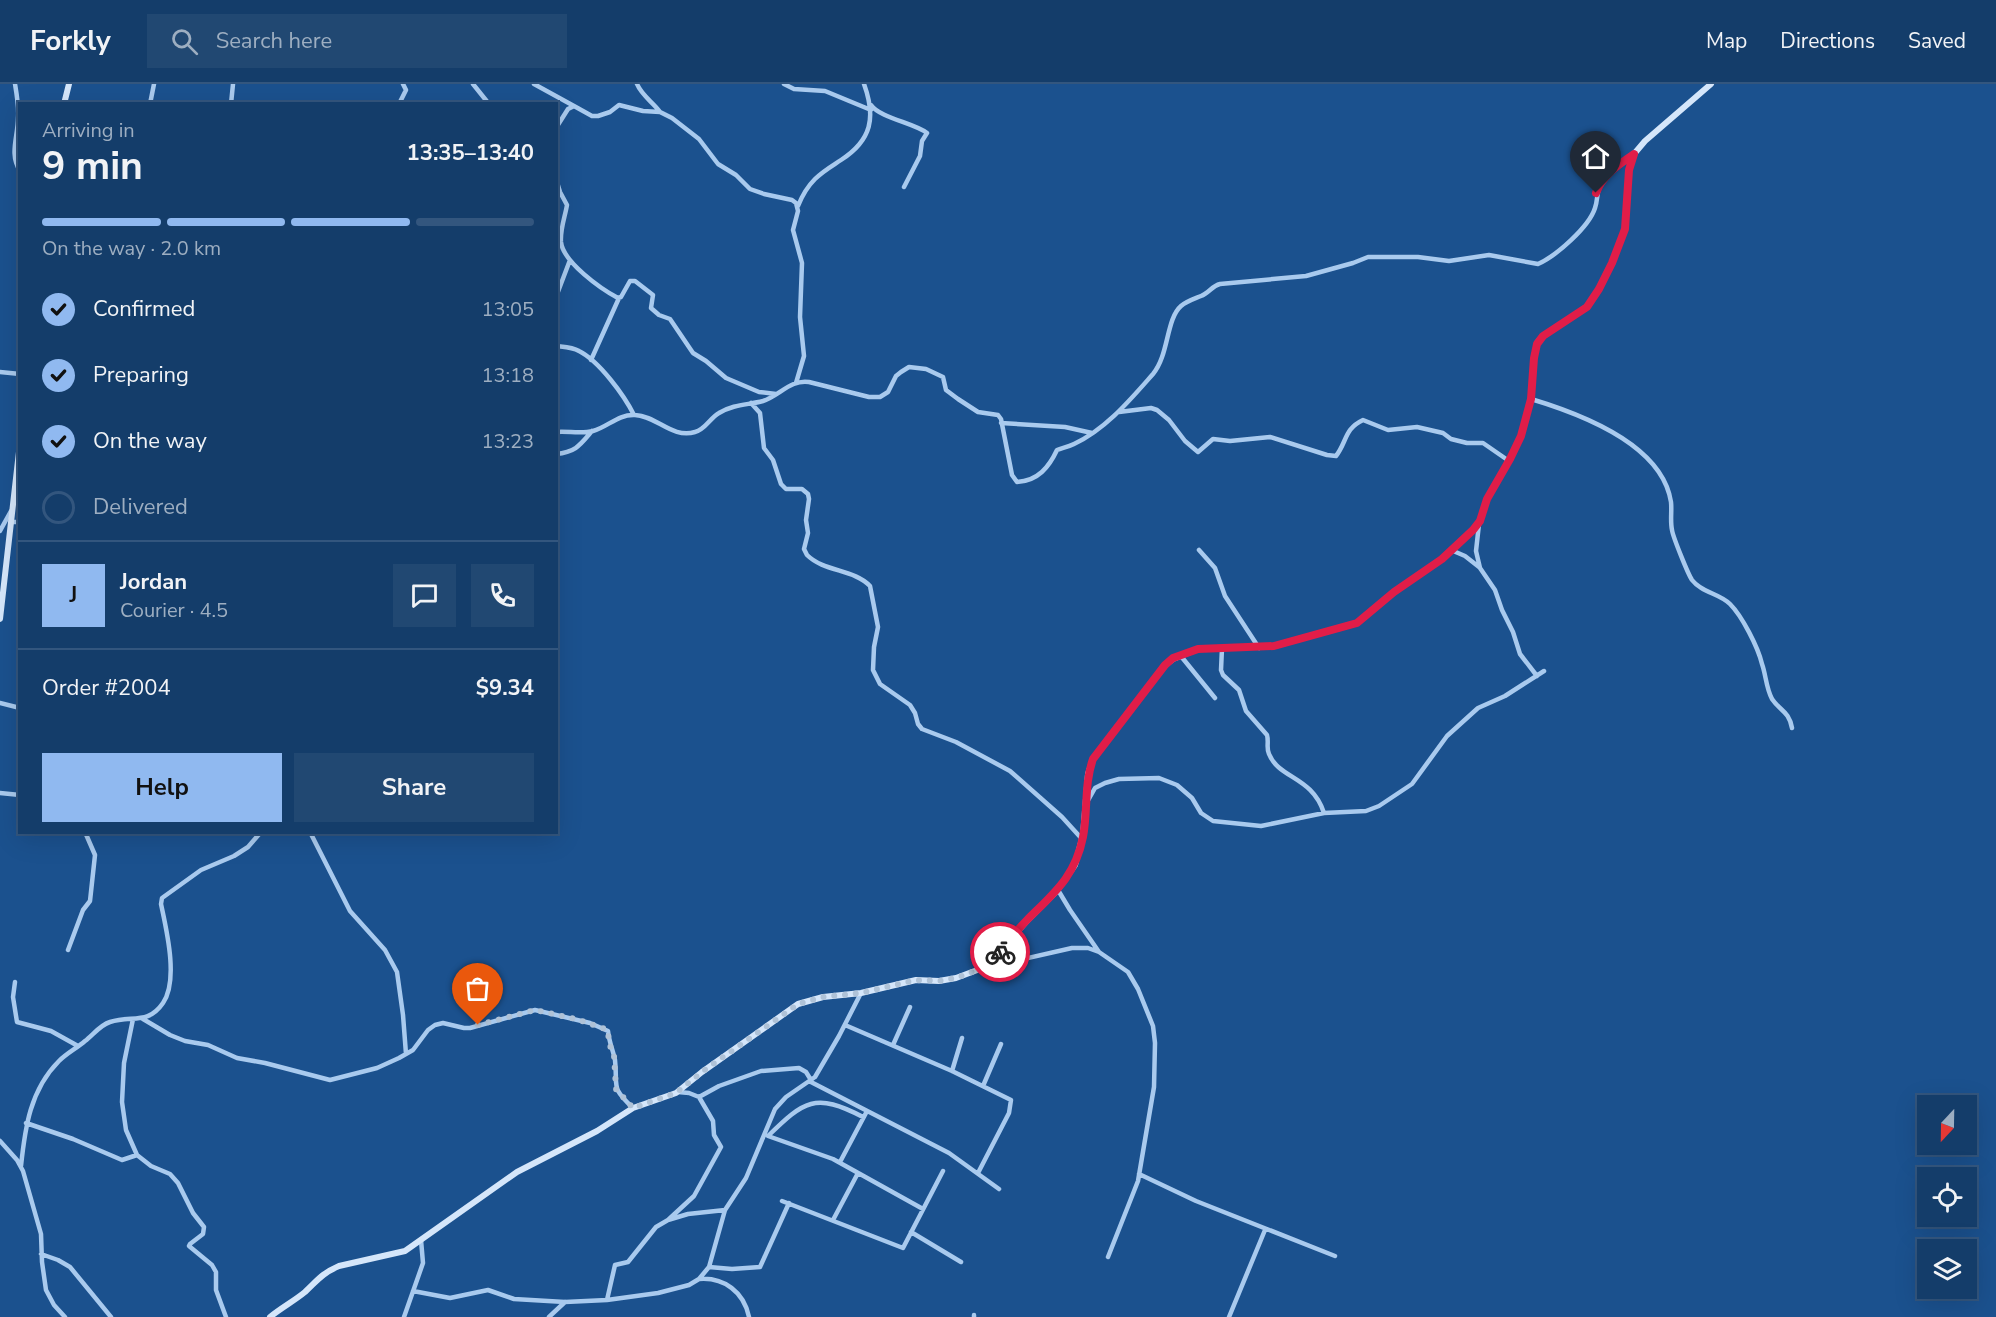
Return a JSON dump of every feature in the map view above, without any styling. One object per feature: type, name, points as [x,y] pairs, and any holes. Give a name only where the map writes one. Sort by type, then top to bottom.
[{"type":"street","points":[[15,84],[18,118],[14,160],[18,167]]},
{"type":"street","points":[[64,102],[69,84]]},
{"type":"street","points":[[150,102],[154,84]]},
{"type":"street","points":[[231,102],[233,84]]},
{"type":"street","points":[[400,102],[406,90],[403,84]]},
{"type":"street","points":[[473,84],[487,102]]},
{"type":"street","points":[[534,84],[594,116],[607,114],[616,105],[660,112],[672,118],[699,139],[716,161],[736,175],[750,189],[792,200],[798,206]]},
{"type":"street","points":[[638,84],[641,92],[654,103],[660,112]]},
{"type":"street","points":[[784,84],[794,89],[825,91],[895,117],[927,133],[922,141],[920,156],[904,187]]},
{"type":"street","points":[[796,383],[804,356],[800,317],[802,268],[793,230],[798,206],[813,181],[850,153],[862,141],[868,130],[871,108],[864,84]]},
{"type":"street","points":[[558,454],[576,449],[592,431],[620,417],[634,415],[652,420],[675,432],[686,434],[702,429],[710,418],[728,408],[765,400],[804,381],[874,398],[888,393],[901,372],[909,367],[926,369],[943,377],[946,390],[952,395],[978,412],[998,415],[1012,475],[1017,482],[1034,478],[1050,465],[1057,450],[1074,444],[1092,433],[1119,412],[1154,372],[1166,347],[1175,312],[1217,285],[1306,276],[1368,257],[1418,257],[1449,261],[1489,255],[1538,264],[1566,246],[1593,213],[1597,190],[1605,177],[1634,154],[1645,141],[1711,84]]},
{"type":"street","points":[[558,125],[568,109],[574,106]]},
{"type":"street","points":[[1480,568],[1476,544],[1479,524],[1487,499],[1521,436],[1531,399],[1537,344],[1543,336],[1587,307],[1599,289],[1625,229],[1629,170],[1634,154]]},
{"type":"street","points":[[558,184],[567,205],[563,219],[562,245],[570,260],[583,273],[619,298]]},
{"type":"street","points":[[558,292],[570,260]]},
{"type":"street","points":[[591,360],[619,298],[630,281],[635,281],[653,294],[651,308],[672,321],[678,334],[693,353],[726,378],[761,393],[776,394]]},
{"type":"street","points":[[558,346],[578,350],[591,360],[624,396],[634,415]]},
{"type":"street","points":[[0,372],[18,374]]},
{"type":"street","points":[[800,373],[804,381]]},
{"type":"street","points":[[749,387],[752,402],[760,413],[764,448],[773,460],[781,484],[786,489],[802,489],[808,494],[806,520],[808,532],[804,549],[807,555],[832,570],[860,579],[870,586],[878,627],[873,663],[876,680],[885,689],[910,705],[922,729],[956,742],[1010,771],[1062,817],[1082,839]]},
{"type":"street","points":[[1531,399],[1570,412],[1612,432],[1629,443],[1657,469],[1668,489],[1672,531],[1690,578],[1697,586],[1727,601],[1736,610],[1762,662],[1771,696],[1788,714],[1792,728]]},
{"type":"street","points":[[1119,412],[1151,408],[1157,410],[1198,452],[1213,439],[1230,441],[1264,437],[1336,456],[1350,429],[1363,420],[1388,430],[1417,427],[1443,433],[1451,439],[1467,443],[1483,443],[1509,461]]},
{"type":"street","points":[[1001,423],[1065,427],[1092,433]]},
{"type":"street","points":[[558,432],[592,431]]},
{"type":"street","points":[[0,531],[16,501],[18,466]]},
{"type":"street","points":[[0,619],[13,509]]},
{"type":"street","points":[[11,522],[18,522]]},
{"type":"street","points":[[980,969],[997,955],[1024,923],[1058,890],[1075,865],[1082,839],[1088,774],[1096,752],[1173,658],[1198,649],[1259,648],[1288,643],[1357,623],[1394,592],[1442,559],[1479,524]]},
{"type":"street","points":[[1199,550],[1215,568],[1225,596],[1259,648]]},
{"type":"street","points":[[1451,550],[1465,556],[1480,568],[1495,590],[1520,654],[1537,676]]},
{"type":"street","points":[[1222,648],[1221,670],[1223,675],[1239,690],[1246,711],[1267,735],[1267,748],[1270,756],[1276,765],[1316,794],[1324,813]]},
{"type":"street","points":[[1180,655],[1215,698]]},
{"type":"street","points":[[1086,804],[1095,788],[1105,783],[1125,778],[1159,778],[1178,785],[1192,798],[1201,813],[1213,820],[1261,826],[1324,813],[1366,811],[1388,801],[1412,784],[1448,736],[1478,708],[1544,671]]},
{"type":"street","points":[[0,704],[18,708]]},
{"type":"street","points":[[0,793],[18,795]]},
{"type":"street","points":[[68,950],[90,901],[95,855],[86,834]]},
{"type":"street","points":[[143,1019],[162,1004],[169,990],[170,944],[161,904],[162,898],[201,870],[234,856],[248,847],[259,834]]},
{"type":"street","points":[[311,834],[352,914],[368,928],[386,950],[397,972],[404,1015],[406,1054]]},
{"type":"street","points":[[1058,890],[1099,952]]},
{"type":"street","points":[[270,1317],[305,1292],[329,1271],[405,1251],[517,1172],[597,1131],[633,1108],[678,1092],[702,1072],[798,1004],[823,997],[861,993],[916,980],[939,981],[956,978],[980,969],[1072,948],[1088,948],[1099,952],[1133,979],[1153,1026],[1155,1042],[1154,1087],[1139,1174],[1108,1257]]},
{"type":"street","points":[[15,982],[13,997],[17,1022],[51,1031],[78,1046]]},
{"type":"street","points":[[699,1279],[709,1267],[725,1210],[746,1178],[776,1109],[786,1097],[810,1081],[819,1071],[861,993]]},
{"type":"street","points":[[893,1045],[910,1007]]},
{"type":"street","points":[[21,1166],[26,1123],[46,1077],[61,1059],[109,1022],[133,1019],[143,1019],[170,1035],[185,1041],[208,1045],[240,1059],[330,1080],[376,1068],[406,1054],[413,1050],[428,1030],[440,1023],[470,1028],[526,1011],[544,1011],[590,1023],[608,1031],[615,1063],[615,1086],[618,1093],[633,1108]]},
{"type":"street","points":[[151,1014],[152,1023]]},
{"type":"street","points":[[133,1019],[125,1056],[122,1102],[126,1130],[137,1155],[151,1166],[172,1176],[181,1188],[193,1213],[204,1227],[203,1234],[189,1246],[212,1265],[216,1272],[216,1290],[226,1317]]},
{"type":"street","points":[[845,1025],[952,1071],[1011,1100],[994,1144],[978,1173]]},
{"type":"street","points":[[952,1071],[962,1038]]},
{"type":"street","points":[[983,1086],[1001,1044]]},
{"type":"street","points":[[699,1097],[719,1086],[761,1071],[799,1068],[806,1072],[810,1081],[949,1153],[999,1189]]},
{"type":"street","points":[[607,1300],[615,1265],[628,1262],[656,1227],[668,1220],[694,1196],[720,1151],[721,1147],[714,1135],[713,1121],[699,1097],[695,1094],[678,1092]]},
{"type":"street","points":[[863,1118],[832,1103],[807,1104],[786,1118],[768,1136],[840,1162],[923,1209]]},
{"type":"street","points":[[840,1162],[867,1111]]},
{"type":"street","points":[[26,1123],[73,1139],[122,1160],[137,1155]]},
{"type":"street","points":[[0,1141],[21,1166],[40,1226],[46,1290],[64,1317]]},
{"type":"street","points":[[782,1201],[901,1248],[943,1171]]},
{"type":"street","points":[[833,1220],[858,1173]]},
{"type":"street","points":[[1139,1174],[1265,1230],[1335,1256]]},
{"type":"street","points":[[709,1267],[732,1269],[760,1267],[789,1203]]},
{"type":"street","points":[[668,1220],[725,1210]]},
{"type":"street","points":[[1229,1317],[1265,1230]]},
{"type":"street","points":[[910,1232],[961,1262]]},
{"type":"street","points":[[404,1317],[423,1263],[421,1240]]},
{"type":"street","points":[[41,1254],[70,1267],[111,1317]]},
{"type":"street","points":[[413,1291],[450,1298],[488,1290],[514,1299],[564,1302],[607,1300],[674,1290],[699,1279],[711,1278],[726,1283],[746,1306],[749,1317]]},
{"type":"street","points":[[549,1317],[564,1302]]},
{"type":"way so far","points":[[478,1025],[535,1010],[600,1026],[608,1031],[615,1063],[616,1089],[633,1108],[676,1093],[798,1004],[823,997],[861,993],[916,980],[939,981],[956,978],[980,969],[1000,952]]},
{"type":"route","points":[[1000,952],[1024,923],[1063,884],[1075,865],[1085,823],[1088,774],[1096,752],[1152,685],[1165,665],[1173,658],[1198,649],[1274,646],[1357,623],[1394,592],[1442,559],[1479,524],[1487,499],[1521,436],[1531,399],[1537,344],[1543,336],[1587,307],[1599,289],[1623,238],[1629,170],[1634,154],[1605,177],[1596,193]]}]
